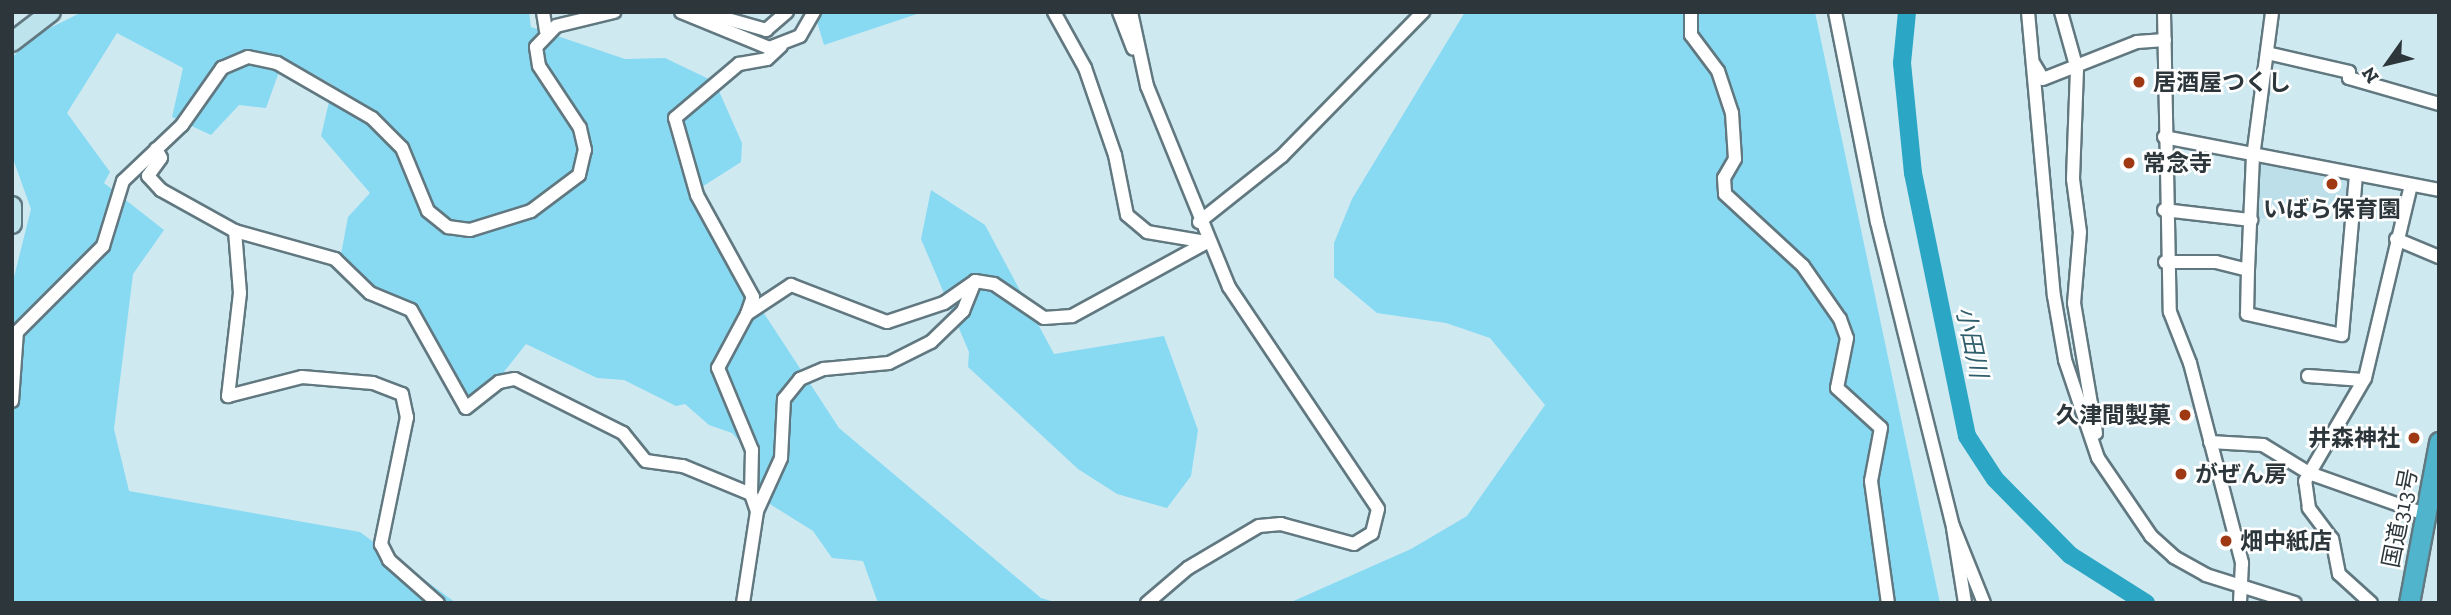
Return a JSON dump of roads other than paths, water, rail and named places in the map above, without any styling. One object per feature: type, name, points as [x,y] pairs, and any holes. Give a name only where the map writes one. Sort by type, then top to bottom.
[{"type":"highway","name":"国道313号","points":[[2409,603],[2439,442]]},
{"type":"main road","points":[[12,42],[51,12]]},
{"type":"main road","points":[[12,206],[12,224]]},
{"type":"street","points":[[12,401],[14,338],[103,246],[122,181],[189,117],[222,68],[258,57],[385,128],[407,158],[422,203],[437,220],[458,231],[500,224],[551,200],[583,168],[580,128],[535,56],[546,31],[543,12]]},
{"type":"street","points":[[546,31],[614,12]]},
{"type":"street","points":[[681,12],[745,40],[781,47]]},
{"type":"street","points":[[703,12],[766,30],[787,12]]},
{"type":"street","points":[[757,511],[751,494],[751,450],[718,368],[747,314],[750,290],[697,195],[675,117],[739,64],[767,59],[800,36],[814,12]]},
{"type":"street","points":[[1054,12],[1084,68],[1115,155],[1127,215],[1147,232],[1208,242]]},
{"type":"street","points":[[1119,12],[1139,52],[1208,242],[1252,322],[1373,496],[1377,522],[1354,544],[1281,524],[1259,526],[1188,568],[1147,603]]},
{"type":"street","points":[[1131,12],[1139,52]]},
{"type":"street","points":[[1199,222],[1282,156],[1423,12]]},
{"type":"street","points":[[1691,12],[1691,34],[1717,71],[1731,113],[1735,159],[1724,178],[1725,194],[1803,266],[1840,318],[1847,338],[1837,388],[1881,428],[1871,481],[1888,603]]},
{"type":"street","points":[[1835,12],[1877,222],[1953,526],[1983,603]]},
{"type":"street","points":[[2028,12],[2056,307],[2065,360],[2098,458],[2151,537],[2174,557],[2206,575],[2295,603]]},
{"type":"street","points":[[2061,12],[2077,69],[2073,179],[2080,232],[2074,303],[2098,458]]},
{"type":"street","points":[[2164,12],[2165,262],[2170,312],[2210,442],[2242,563],[2240,603]]},
{"type":"street","points":[[2272,12],[2253,158],[2247,314],[2343,335],[2356,176]]},
{"type":"street","points":[[2031,59],[2043,79],[2077,69],[2137,42],[2165,40]]},
{"type":"street","points":[[2267,53],[2348,72],[2349,78],[2439,104]]},
{"type":"street","points":[[2164,138],[2253,158],[2439,190]]},
{"type":"street","points":[[156,149],[161,158],[148,172],[151,182],[235,231],[335,259],[359,286],[411,310],[466,408],[499,382],[515,379],[623,433],[646,461],[684,466],[751,494]]},
{"type":"street","points":[[2371,603],[2336,568],[2332,539],[2307,502],[2309,473],[2363,380],[2411,185]]},
{"type":"street","points":[[2164,210],[2251,220]]},
{"type":"street","points":[[235,231],[240,293],[228,396],[302,377],[373,383],[402,394],[407,417],[381,544],[389,560],[438,603]]},
{"type":"street","points":[[2396,239],[2439,257]]},
{"type":"street","points":[[747,314],[785,285],[887,321],[944,303],[975,281],[994,284],[1044,318],[1072,316],[1208,242]]},
{"type":"street","points":[[2165,262],[2216,262],[2248,270]]},
{"type":"street","points":[[743,603],[757,511],[776,477],[790,387],[811,373],[889,363],[931,342],[963,311],[975,281]]},
{"type":"street","points":[[2308,376],[2363,380]]},
{"type":"street","points":[[2210,442],[2263,445],[2309,473],[2425,514]]},
{"type":"street","points":[[1953,526],[1950,538],[1965,603]]},
{"type":"waterway","name":"小田川","points":[[1907,12],[1902,63],[1913,173],[1967,436],[1995,479],[2070,555],[2146,603]]},
{"type":"place","name":"居酒屋つくし","points":[[2139,82]]},
{"type":"place","name":"常念寺","points":[[2129,163]]},
{"type":"place","name":"いばら保育園","points":[[2332,184]]},
{"type":"place","name":"久津間製菓","points":[[2185,415]]},
{"type":"place","name":"井森神社","points":[[2414,438]]},
{"type":"place","name":"がぜん房","points":[[2181,474]]},
{"type":"place","name":"畑中紙店","points":[[2226,541]]}]
